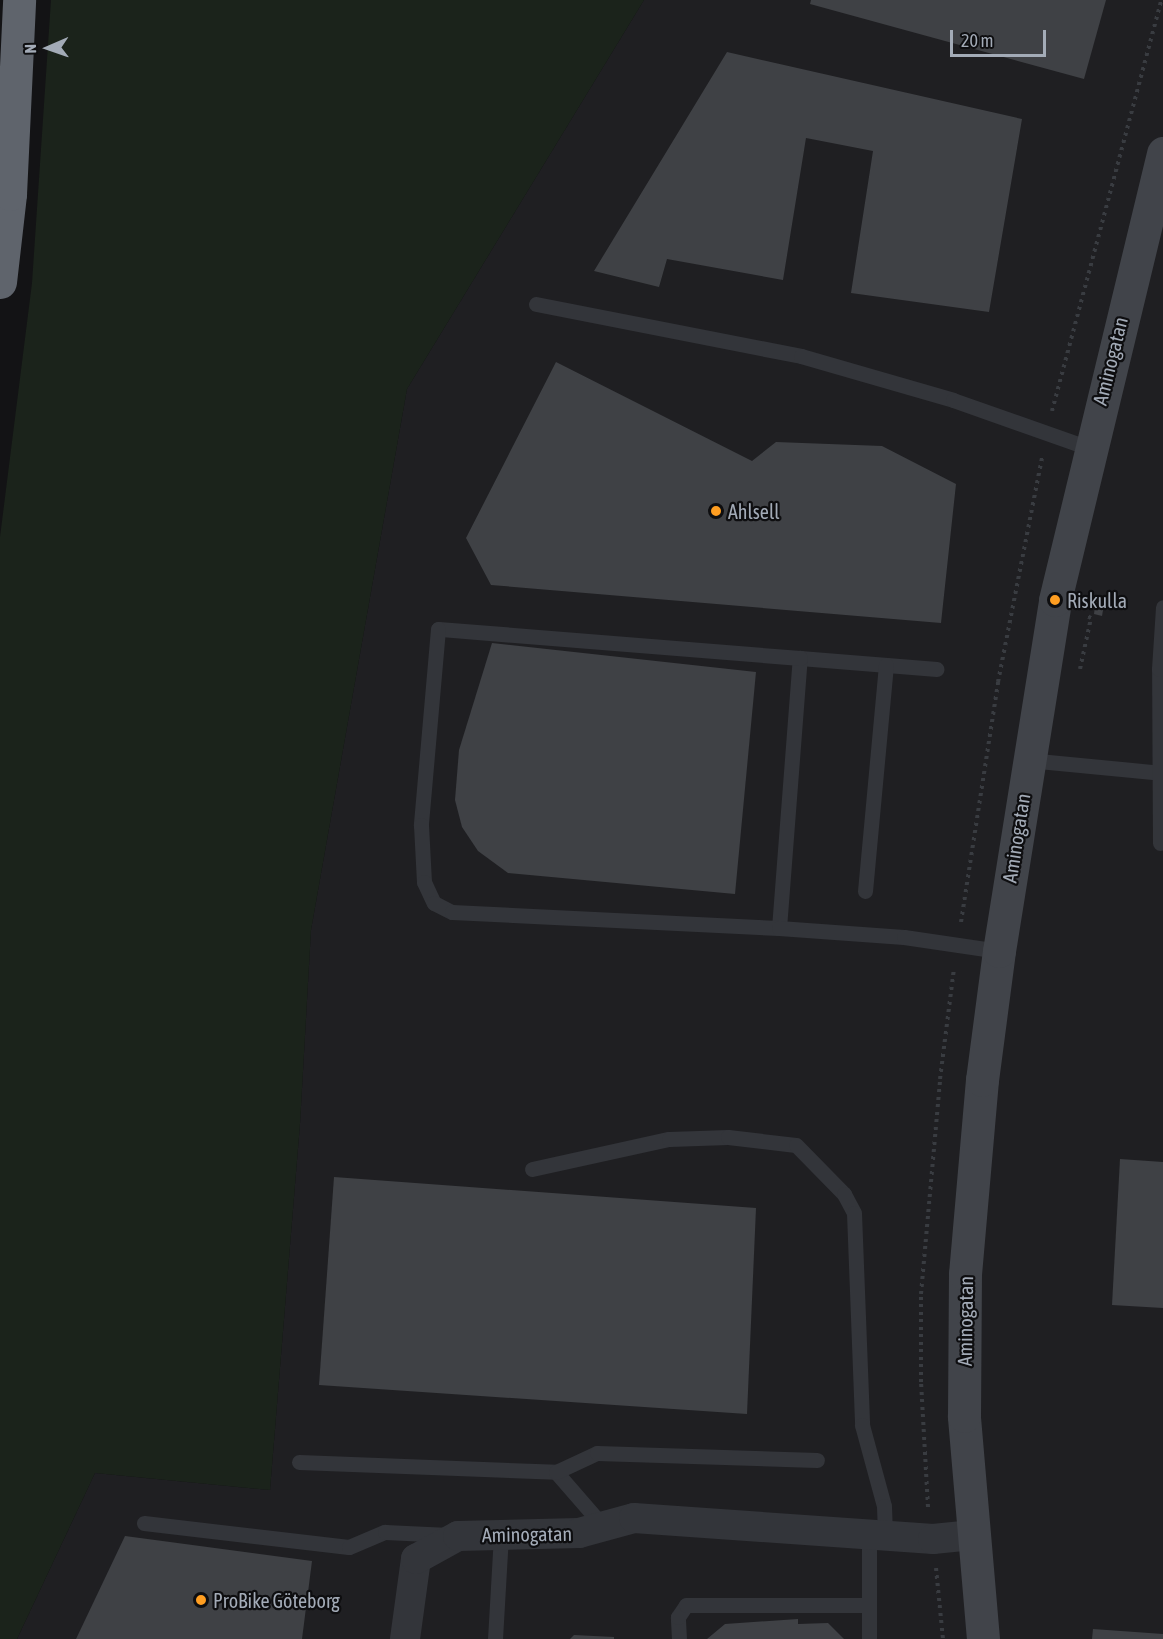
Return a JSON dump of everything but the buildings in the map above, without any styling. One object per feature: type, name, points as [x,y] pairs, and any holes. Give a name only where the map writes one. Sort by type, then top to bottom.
[{"type":"highway","points":[[0,282],[10,194],[19,0]]},
{"type":"street","name":"Aminogatan","points":[[983,1639],[964,1416],[965,1274],[999,951],[1055,600],[1089,448],[1163,153]]},
{"type":"street","name":"Aminogatan","points":[[405,1639],[416,1559],[458,1536],[579,1533],[634,1518],[933,1539],[973,1535]]},
{"type":"lane","points":[[536,304],[801,356],[953,400],[1089,448]]},
{"type":"lane","points":[[1160,843],[1162,773],[1159,669],[1163,607]]},
{"type":"lane","points":[[937,669],[438,629],[421,825],[424,882],[434,903],[452,912],[779,928],[904,937],[999,951]]},
{"type":"lane","points":[[779,928],[800,658]]},
{"type":"lane","points":[[865,891],[886,665]]},
{"type":"lane","points":[[1028,760],[1162,773]]},
{"type":"lane","points":[[532,1169],[669,1139],[728,1137],[796,1145],[844,1194],[854,1213],[861,1425],[884,1506],[877,1535],[869,1605],[869,1639]]},
{"type":"lane","points":[[298,1462],[556,1472],[597,1453],[817,1460]]},
{"type":"lane","points":[[556,1472],[603,1526]]},
{"type":"lane","points":[[144,1523],[349,1547],[385,1532],[458,1536]]},
{"type":"lane","points":[[495,1639],[501,1534]]},
{"type":"lane","points":[[679,1639],[678,1617],[686,1605],[869,1605]]},
{"type":"shaded area","points":[[51,0],[644,0],[407,389],[311,930],[300,1124],[270,1490],[95,1473],[17,1639],[0,1639],[0,537],[32,283]]},
{"type":"shaded area","points":[[644,0],[1163,0],[1163,1639],[17,1639],[95,1473],[270,1490],[300,1124],[311,930],[407,389]]},
{"type":"place","name":"Ahlsell","points":[[716,511]]},
{"type":"place","name":"Riskulla","points":[[1055,600]]},
{"type":"place","name":"ProBike Göteborg","points":[[201,1600]]}]
